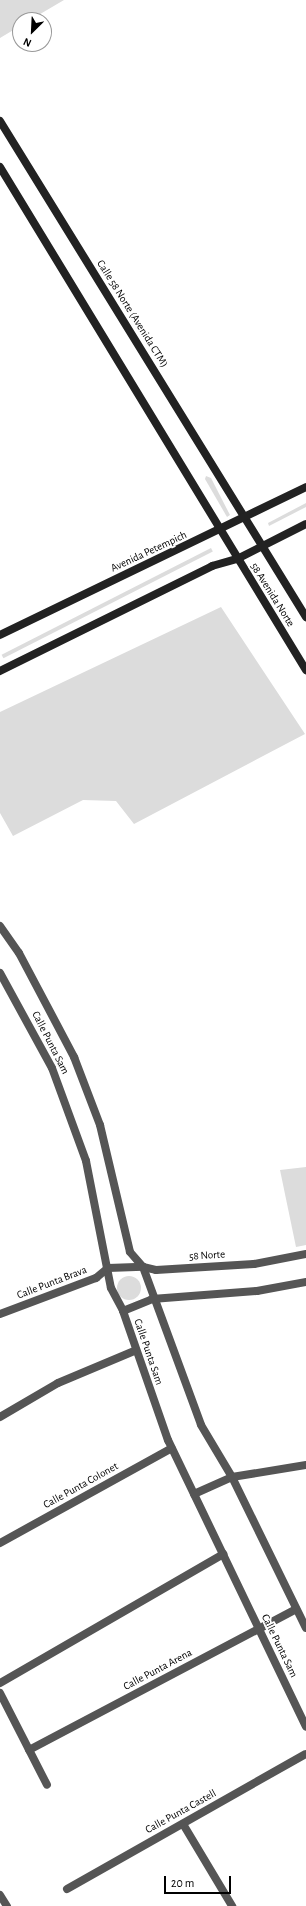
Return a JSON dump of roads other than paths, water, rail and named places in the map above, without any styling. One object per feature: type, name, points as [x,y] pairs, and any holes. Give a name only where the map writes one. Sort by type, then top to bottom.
[{"type":"main road","name":"Calle 58 Norte (Avenida CTM)","points":[[0,121],[246,518]]},
{"type":"main road","points":[[0,167],[221,531]]},
{"type":"main road","name":"Avenida Petempich","points":[[0,635],[221,531],[306,487]]},
{"type":"main road","name":"58 Avenida Norte","points":[[246,518],[306,617]]},
{"type":"main road","points":[[0,671],[212,566],[237,559],[306,524]]},
{"type":"main road","name":"58 Avenida Norte","points":[[221,531],[306,670]]},
{"type":"street","name":"Calle Punta Sam","points":[[0,926],[19,953],[74,1057],[100,1125],[130,1252],[143,1267],[152,1299],[201,1425],[232,1477],[306,1628]]},
{"type":"street","name":"Calle Punta Sam","points":[[0,973],[57,1082],[86,1161],[111,1288],[123,1311],[134,1351],[172,1448],[306,1727]]},
{"type":"street","name":"58 Norte","points":[[108,1268],[143,1267],[156,1270],[254,1264],[306,1254]]},
{"type":"street","name":"Calle Punta Brava","points":[[0,1314],[96,1278],[108,1268]]},
{"type":"street","points":[[123,1311],[152,1299],[257,1291],[306,1282]]},
{"type":"street","points":[[0,1417],[58,1383],[134,1351]]},
{"type":"street","name":"Calle Punta Colonet","points":[[0,1543],[172,1448]]},
{"type":"street","points":[[194,1494],[232,1477],[306,1465]]},
{"type":"street","points":[[0,1683],[223,1554]]},
{"type":"street","name":"Calle Punta Arena","points":[[29,1750],[296,1609]]},
{"type":"street","points":[[0,1693],[47,1785]]},
{"type":"street","name":"Calle Punta Castell","points":[[67,1889],[306,1754]]},
{"type":"street","points":[[183,1824],[232,1906]]},
{"type":"street","points":[[0,1895],[7,1906]]}]
